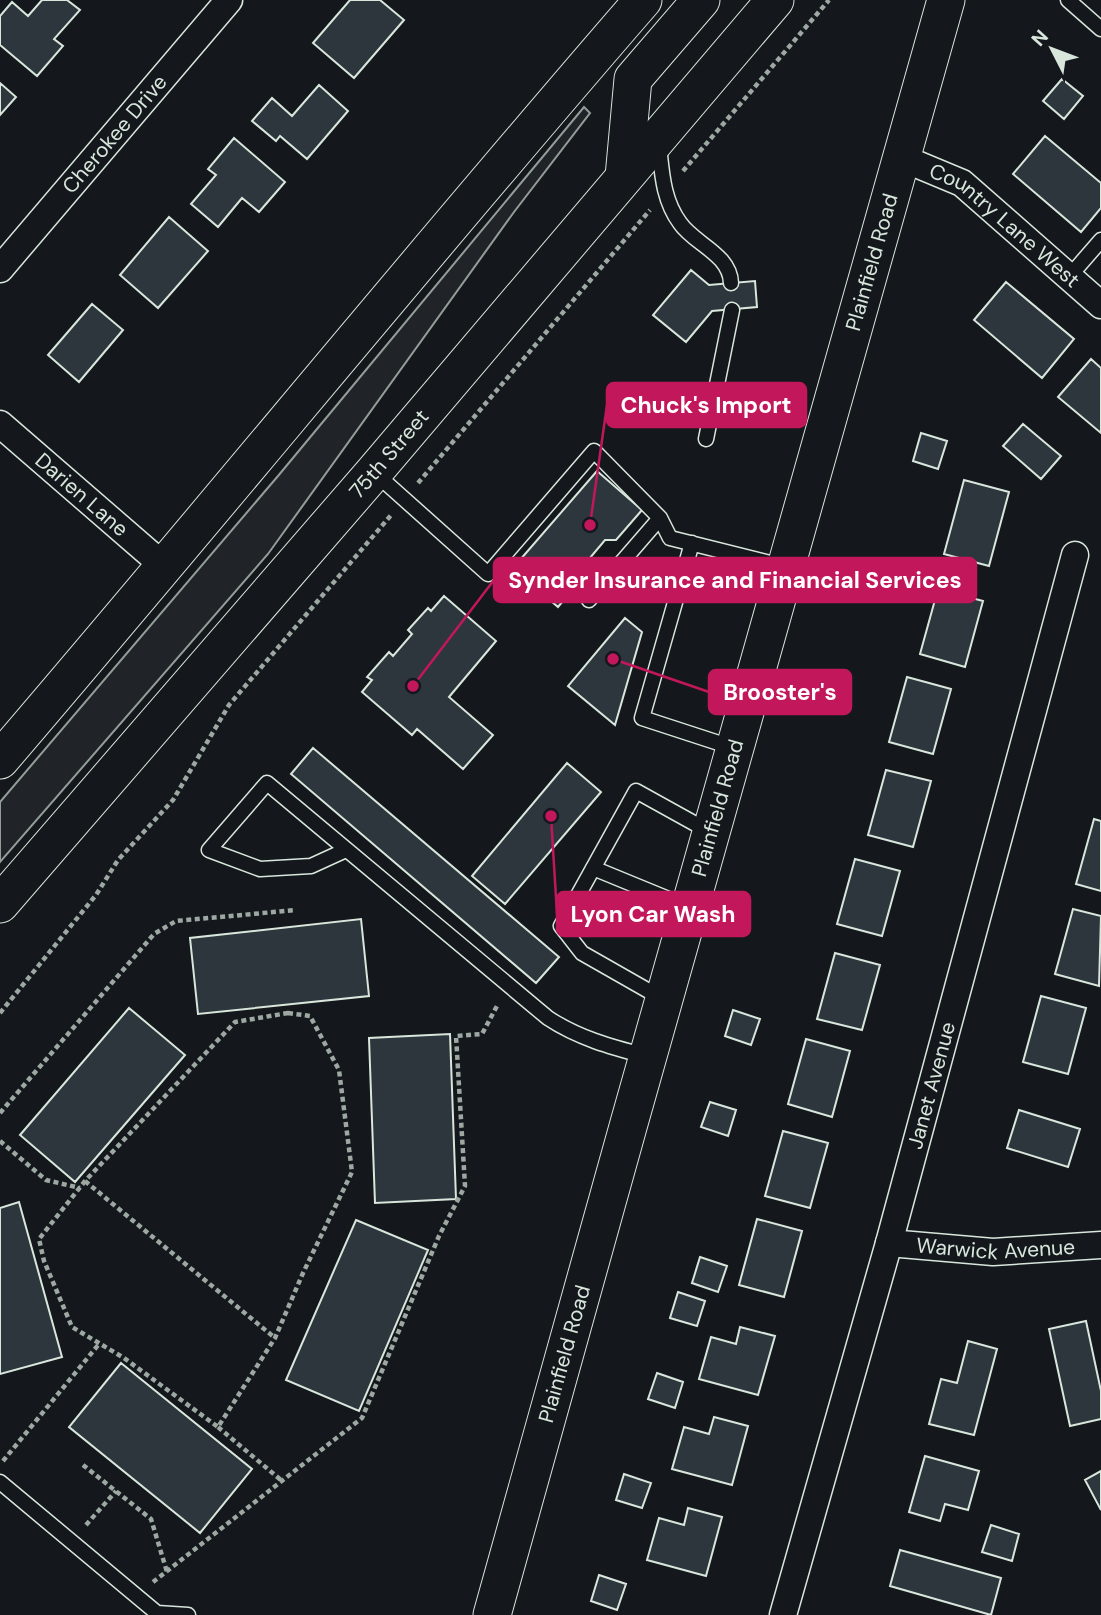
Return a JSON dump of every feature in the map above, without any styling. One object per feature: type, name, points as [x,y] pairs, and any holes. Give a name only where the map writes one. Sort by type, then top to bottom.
[{"type":"main road","points":[[0,760],[643,0]]},
{"type":"main road","points":[[624,177],[633,79],[701,0]]},
{"type":"main road","name":"75th Street","points":[[0,904],[374,472],[775,0]]},
{"type":"main road","name":"Plainfield Road","points":[[492,1615],[646,1056],[736,749],[946,0]]},
{"type":"street","name":"Cherokee Drive","points":[[0,269],[229,0]]},
{"type":"street","name":"Country Lane West","points":[[902,158],[962,183],[1101,305]]},
{"type":"street","name":"Darien Lane","points":[[0,424],[165,567]]},
{"type":"street","name":"Janet Avenue","points":[[783,1615],[889,1243],[1075,555]]},
{"type":"street","name":"Warwick Avenue","points":[[889,1243],[993,1252],[1101,1245]]},
{"type":"lane","points":[[1068,0],[1101,29]]},
{"type":"lane","points":[[657,138],[664,193],[673,212],[680,225],[724,263],[731,283]]},
{"type":"lane","points":[[1069,277],[1101,240]]},
{"type":"lane","points":[[706,439],[732,310]]},
{"type":"lane","points":[[374,472],[488,574],[594,451],[660,518],[670,538],[786,567]]},
{"type":"lane","points":[[589,600],[660,518]]},
{"type":"lane","points":[[692,543],[642,718],[736,749]]},
{"type":"lane","points":[[346,850],[311,866],[260,869],[209,850],[267,783],[548,1018],[591,1041],[646,1056]]},
{"type":"lane","points":[[663,998],[582,953],[561,926],[636,791],[711,832]]},
{"type":"lane","points":[[593,868],[689,908]]},
{"type":"lane","points":[[0,1482],[157,1613],[188,1615]]},
{"type":"path","points":[[677,178],[829,0]]},
{"type":"path","points":[[421,478],[651,210]]},
{"type":"path","points":[[0,1013],[96,895],[118,860],[173,800],[229,705],[390,515]]},
{"type":"path","points":[[0,1113],[154,934],[176,921],[296,910]]},
{"type":"path","points":[[136,1596],[362,1418],[439,1236],[465,1186],[456,1036],[482,1034],[498,1006],[502,979]]},
{"type":"path","points":[[218,1427],[275,1338],[352,1172],[339,1070],[310,1016],[288,1013],[235,1022],[85,1181],[39,1239],[44,1261],[72,1327],[124,1358],[218,1427],[282,1481]]},
{"type":"path","points":[[0,1141],[46,1180],[79,1188]]},
{"type":"path","points":[[85,1181],[275,1338]]},
{"type":"path","points":[[0,1465],[99,1344]]},
{"type":"path","points":[[83,1465],[151,1519],[167,1572]]},
{"type":"path","points":[[72,1542],[116,1491]]},
{"type":"shaded area","points":[[584,107],[590,113],[514,212],[268,554],[0,862],[0,802],[278,476]]},
{"type":"building","points":[[42,0],[67,0],[80,10],[54,39],[63,46],[37,76],[0,45],[0,16],[12,2],[28,16]]},
{"type":"building","points":[[350,0],[380,0],[404,20],[354,78],[313,43]]},
{"type":"building","points":[[1062,79],[1083,96],[1064,119],[1043,101]]},
{"type":"building","points":[[0,83],[16,97],[0,115]]},
{"type":"building","points":[[319,85],[348,111],[307,159],[280,136],[276,141],[252,121],[272,98],[292,116]]},
{"type":"building","points":[[1045,136],[1101,183],[1101,208],[1081,232],[1013,174]]},
{"type":"building","points":[[234,138],[285,182],[259,212],[242,198],[218,227],[191,204],[216,175],[208,169]]},
{"type":"building","points":[[169,217],[208,251],[158,308],[120,275]]},
{"type":"building","points":[[691,270],[709,285],[755,281],[757,307],[712,311],[686,342],[653,315]]},
{"type":"building","points":[[1006,282],[1074,339],[1042,378],[974,320]]},
{"type":"building","points":[[92,304],[123,330],[79,382],[48,355]]},
{"type":"building","points":[[1091,359],[1101,368],[1101,433],[1058,397]]},
{"type":"building","points":[[1023,424],[1061,456],[1041,479],[1003,446]]},
{"type":"building","points":[[921,433],[947,441],[938,469],[913,461]]},
{"type":"building","points":[[597,471],[642,510],[616,540],[605,540],[568,584],[573,589],[558,607],[513,568]]},
{"type":"building","points":[[964,480],[1009,492],[989,566],[944,554]]},
{"type":"building","points":[[938,589],[983,601],[965,667],[920,654]]},
{"type":"building","points":[[444,596],[496,641],[449,697],[493,735],[463,769],[417,729],[412,735],[362,692],[372,680],[367,677],[389,652],[393,656],[412,634],[408,630],[428,608],[431,611]]},
{"type":"building","points":[[625,618],[642,632],[615,725],[568,686]]},
{"type":"building","points":[[907,677],[951,689],[933,754],[889,742]]},
{"type":"building","points":[[313,748],[559,957],[536,983],[291,774]]},
{"type":"building","points":[[567,763],[601,792],[505,904],[472,876]]},
{"type":"building","points":[[886,770],[931,781],[913,847],[868,835]]},
{"type":"building","points":[[1094,819],[1101,821],[1101,891],[1076,884]]},
{"type":"building","points":[[855,859],[900,871],[882,936],[837,924]]},
{"type":"building","points":[[1073,909],[1101,916],[1099,986],[1055,974]]},
{"type":"building","points":[[361,919],[369,996],[198,1014],[190,938]]},
{"type":"building","points":[[835,953],[880,965],[862,1030],[817,1019]]},
{"type":"building","points":[[1041,996],[1086,1008],[1068,1074],[1023,1062]]},
{"type":"building","points":[[129,1008],[185,1055],[75,1182],[20,1135]]},
{"type":"building","points":[[733,1010],[760,1019],[751,1045],[725,1036]]},
{"type":"building","points":[[450,1034],[456,1199],[375,1203],[369,1038]]},
{"type":"building","points":[[806,1039],[850,1051],[832,1117],[788,1104]]},
{"type":"building","points":[[710,1102],[736,1110],[728,1136],[701,1127]]},
{"type":"building","points":[[1019,1110],[1080,1129],[1068,1167],[1007,1148]]},
{"type":"building","points":[[783,1131],[828,1143],[810,1208],[765,1196]]},
{"type":"building","points":[[19,1202],[62,1357],[0,1374],[0,1208]]},
{"type":"building","points":[[757,1219],[802,1231],[784,1297],[739,1285]]},
{"type":"building","points":[[356,1220],[428,1250],[359,1411],[286,1380]]},
{"type":"building","points":[[700,1257],[727,1266],[718,1292],[692,1283]]},
{"type":"building","points":[[678,1292],[705,1301],[697,1326],[670,1318]]},
{"type":"building","points":[[1086,1321],[1101,1391],[1101,1419],[1070,1426],[1049,1329]]},
{"type":"building","points":[[740,1327],[775,1336],[758,1395],[699,1379],[711,1337],[736,1344]]},
{"type":"building","points":[[968,1341],[997,1349],[974,1435],[929,1424],[941,1379],[957,1383]]},
{"type":"building","points":[[121,1363],[252,1469],[200,1533],[69,1427]]},
{"type":"building","points":[[657,1373],[683,1382],[675,1408],[648,1399]]},
{"type":"building","points":[[714,1417],[748,1426],[732,1485],[672,1469],[684,1427],[709,1434]]},
{"type":"building","points":[[925,1456],[979,1471],[968,1510],[945,1504],[940,1521],[909,1512]]},
{"type":"building","points":[[1101,1471],[1101,1510],[1085,1480]]},
{"type":"building","points":[[624,1474],[651,1483],[642,1508],[616,1500]]},
{"type":"building","points":[[688,1508],[722,1517],[706,1576],[647,1560],[659,1518],[684,1525]]},
{"type":"building","points":[[991,1525],[1019,1534],[1012,1561],[982,1552]]},
{"type":"building","points":[[900,1550],[1001,1578],[991,1615],[890,1586]]},
{"type":"building","points":[[599,1575],[626,1584],[617,1610],[591,1601]]},
{"type":"place","name":"Chuck's Import","points":[[590,525]]},
{"type":"place","name":"Brooster's","points":[[613,659]]},
{"type":"place","name":"Synder Insurance and Financial Services","points":[[413,686]]},
{"type":"place","name":"Lyon Car Wash","points":[[551,816]]}]
